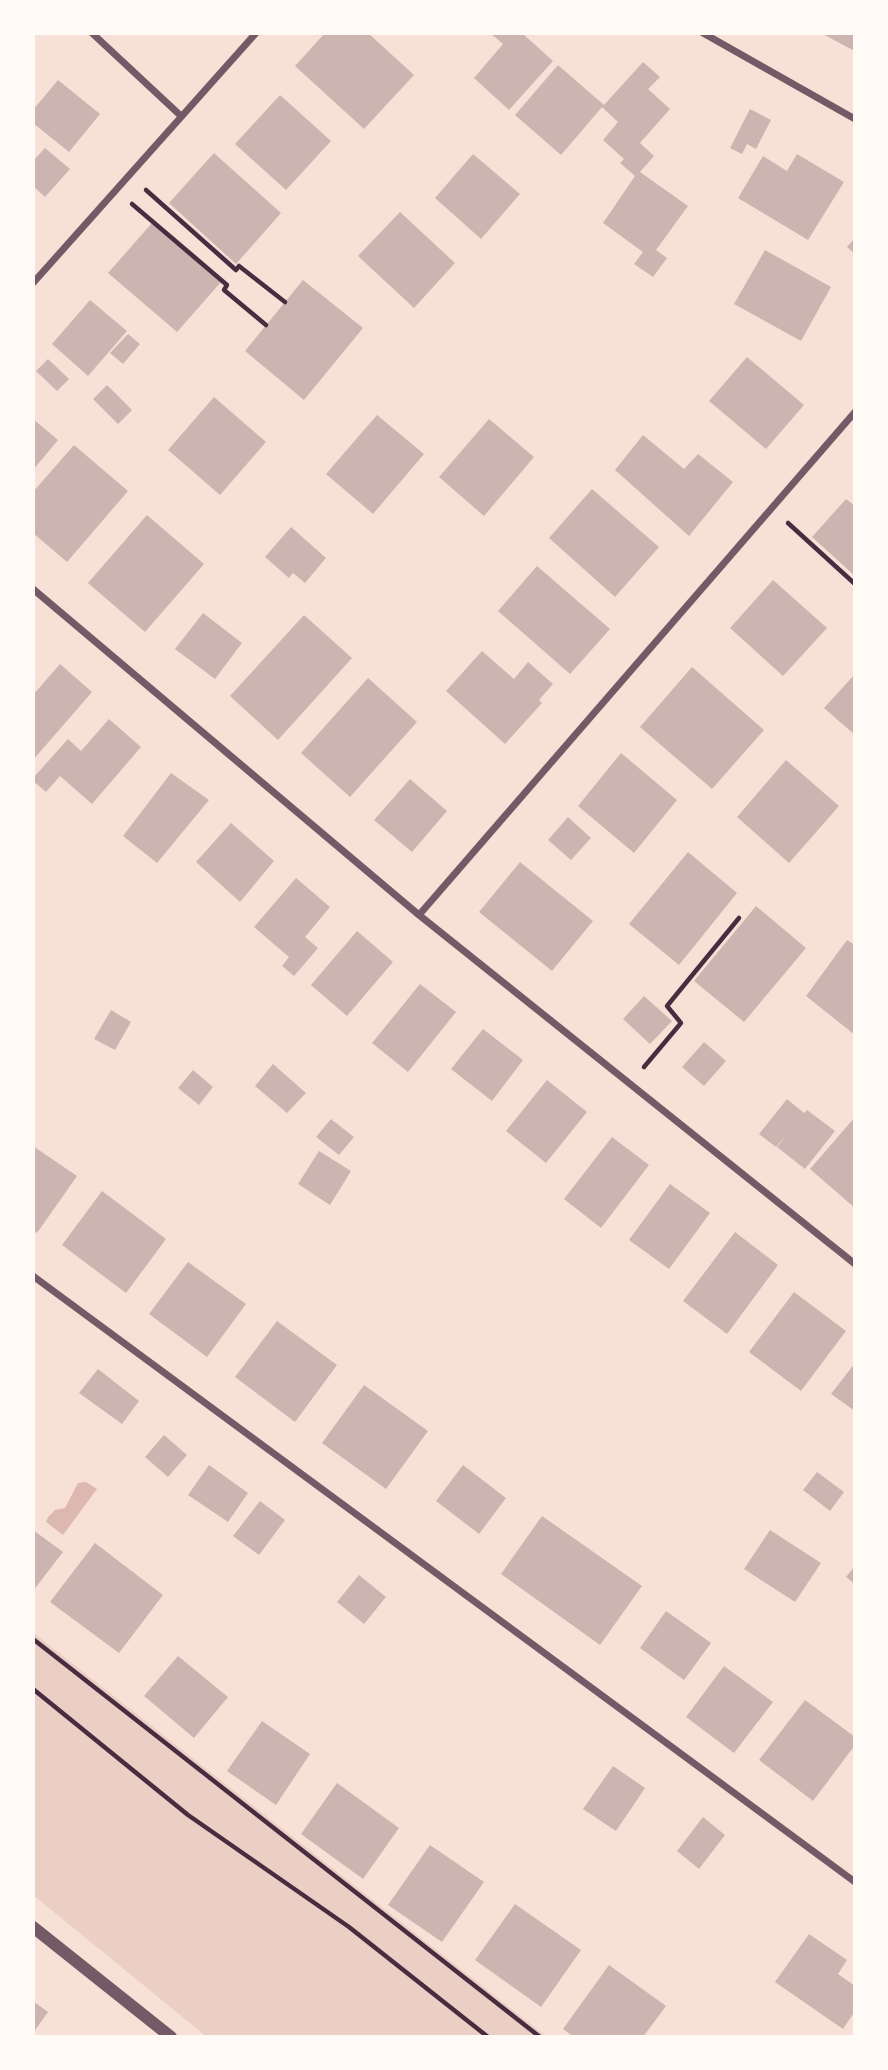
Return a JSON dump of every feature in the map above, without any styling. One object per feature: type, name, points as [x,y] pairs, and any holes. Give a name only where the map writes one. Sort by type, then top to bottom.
[{"type":"street","points":[[92,33],[181,116]]},
{"type":"street","points":[[33,283],[256,33]]},
{"type":"street","points":[[703,33],[855,119]]},
{"type":"street","points":[[419,915],[855,412]]},
{"type":"street","points":[[33,589],[419,915],[855,1264]]},
{"type":"street","points":[[33,1276],[855,1882]]},
{"type":"street","points":[[33,1927],[171,2037]]},
{"type":"path","points":[[144,188],[236,270],[239,266],[285,302]]},
{"type":"path","points":[[131,203],[227,285],[224,290],[266,325]]},
{"type":"path","points":[[771,509],[855,584]]},
{"type":"path","points":[[630,1083],[681,1023],[667,1006],[739,918]]},
{"type":"path","points":[[33,1639],[540,2037]]},
{"type":"path","points":[[33,1689],[188,1815],[349,1927],[488,2037]]},
{"type":"shaded area","points":[[86,1482],[97,1489],[63,1535],[46,1522],[48,1517],[55,1510],[65,1508],[78,1483]]},
{"type":"shaded area","points":[[33,1632],[547,2037],[207,2037],[33,1895]]},
{"type":"building","points":[[325,33],[368,33],[414,75],[364,129],[295,66]]},
{"type":"building","points":[[490,33],[522,33],[553,61],[509,110],[474,78],[503,44]]},
{"type":"building","points":[[821,33],[855,33],[855,51],[847,47]]},
{"type":"building","points":[[643,62],[660,77],[648,89],[670,109],[640,143],[654,156],[640,172],[688,206],[656,250],[667,258],[653,277],[634,264],[643,252],[603,223],[635,176],[620,163],[624,159],[603,140],[618,122],[602,107],[561,155],[515,115],[558,65],[604,105]]},
{"type":"building","points":[[58,80],[100,114],[69,152],[33,123],[33,110]]},
{"type":"building","points":[[280,95],[331,141],[286,190],[235,144]]},
{"type":"building","points":[[750,109],[771,120],[756,149],[747,144],[742,154],[730,148]]},
{"type":"building","points":[[45,148],[70,169],[45,197],[33,186],[33,161]]},
{"type":"building","points":[[214,153],[281,213],[236,264],[169,203]]},
{"type":"building","points":[[473,154],[520,194],[481,239],[435,198]]},
{"type":"building","points":[[797,154],[844,182],[808,240],[738,198],[763,156],[787,171]]},
{"type":"building","points":[[400,212],[455,263],[414,308],[358,256]]},
{"type":"building","points":[[152,223],[221,282],[177,332],[108,273]]},
{"type":"building","points":[[855,238],[855,254],[847,247]]},
{"type":"building","points":[[765,250],[831,287],[801,341],[734,304]]},
{"type":"building","points":[[303,280],[363,328],[304,400],[245,351]]},
{"type":"building","points":[[90,300],[127,331],[88,376],[52,344]]},
{"type":"building","points":[[128,334],[140,344],[123,364],[110,353]]},
{"type":"building","points":[[747,357],[804,405],[766,449],[709,401]]},
{"type":"building","points":[[48,359],[69,379],[57,391],[36,371]]},
{"type":"building","points":[[107,385],[132,410],[118,424],[93,399]]},
{"type":"building","points":[[214,397],[266,442],[220,495],[168,450]]},
{"type":"building","points":[[377,415],[424,454],[373,514],[326,474]]},
{"type":"building","points":[[33,419],[58,440],[33,470]]},
{"type":"building","points":[[489,419],[534,457],[484,516],[439,477]]},
{"type":"building","points":[[643,435],[684,469],[698,454],[733,482],[689,536],[615,470]]},
{"type":"building","points":[[74,445],[128,491],[67,562],[33,533],[33,492]]},
{"type":"building","points":[[592,489],[659,547],[615,597],[549,538]]},
{"type":"building","points":[[846,499],[855,506],[855,576],[812,537]]},
{"type":"building","points":[[147,515],[204,564],[145,632],[88,583]]},
{"type":"building","points":[[291,527],[326,558],[305,583],[293,573],[289,578],[265,557]]},
{"type":"building","points":[[537,566],[610,629],[570,674],[498,611]]},
{"type":"building","points":[[773,580],[827,628],[783,676],[730,628]]},
{"type":"building","points":[[203,613],[242,643],[215,679],[175,649]]},
{"type":"building","points":[[304,615],[352,658],[278,740],[230,696]]},
{"type":"building","points":[[482,651],[514,679],[528,662],[553,684],[539,700],[542,703],[505,744],[446,691]]},
{"type":"building","points":[[60,664],[92,692],[33,760],[33,695]]},
{"type":"building","points":[[692,667],[764,730],[712,789],[640,727]]},
{"type":"building","points":[[855,674],[855,735],[824,708]]},
{"type":"building","points":[[368,678],[417,722],[350,797],[301,753]]},
{"type":"building","points":[[109,719],[141,747],[92,804],[60,776],[46,792],[33,781],[68,739],[81,751]]},
{"type":"building","points":[[621,753],[677,800],[634,853],[578,806]]},
{"type":"building","points":[[786,760],[839,806],[789,863],[737,817]]},
{"type":"building","points":[[171,773],[209,800],[157,863],[123,836]]},
{"type":"building","points":[[410,779],[447,811],[412,852],[374,820]]},
{"type":"building","points":[[568,817],[591,838],[571,860],[548,840]]},
{"type":"building","points":[[231,823],[274,861],[240,902],[196,862]]},
{"type":"building","points":[[688,852],[737,893],[679,965],[629,924]]},
{"type":"building","points":[[520,862],[593,921],[552,971],[479,912]]},
{"type":"building","points":[[296,878],[330,907],[305,937],[318,948],[294,976],[282,966],[289,957],[254,927]]},
{"type":"building","points":[[756,906],[806,948],[744,1022],[694,981]]},
{"type":"building","points":[[357,931],[393,962],[347,1016],[311,985]]},
{"type":"building","points":[[847,940],[855,945],[855,1035],[806,996]]},
{"type":"building","points":[[420,984],[456,1012],[408,1072],[372,1043]]},
{"type":"building","points":[[644,996],[672,1021],[650,1044],[623,1019]]},
{"type":"building","points":[[111,1010],[131,1022],[115,1050],[94,1039]]},
{"type":"building","points":[[483,1029],[523,1060],[492,1101],[451,1069]]},
{"type":"building","points":[[704,1042],[726,1061],[704,1086],[682,1067]]},
{"type":"building","points":[[273,1064],[306,1093],[287,1113],[255,1086]]},
{"type":"building","points":[[193,1070],[213,1087],[199,1105],[178,1088]]},
{"type":"building","points":[[547,1080],[587,1112],[546,1163],[506,1131]]},
{"type":"building","points":[[787,1099],[804,1113],[807,1110],[835,1131],[805,1169],[777,1147],[786,1135],[776,1147],[759,1134]]},
{"type":"building","points":[[855,1117],[855,1208],[810,1169]]},
{"type":"building","points":[[331,1119],[354,1137],[339,1155],[316,1137]]},
{"type":"building","points":[[612,1137],[649,1165],[601,1228],[564,1199]]},
{"type":"building","points":[[33,1146],[77,1176],[37,1233],[33,1230]]},
{"type":"building","points":[[319,1151],[351,1171],[330,1205],[298,1184]]},
{"type":"building","points":[[670,1184],[710,1213],[669,1269],[629,1240]]},
{"type":"building","points":[[102,1191],[166,1239],[126,1293],[62,1245]]},
{"type":"building","points":[[735,1232],[778,1265],[727,1334],[683,1301]]},
{"type":"building","points":[[188,1262],[246,1304],[207,1357],[149,1314]]},
{"type":"building","points":[[794,1292],[846,1331],[801,1391],[749,1352]]},
{"type":"building","points":[[277,1321],[337,1365],[295,1422],[235,1377]]},
{"type":"building","points":[[855,1363],[855,1411],[831,1394]]},
{"type":"building","points":[[98,1369],[139,1401],[122,1424],[79,1393]]},
{"type":"building","points":[[364,1385],[428,1431],[386,1489],[322,1443]]},
{"type":"building","points":[[164,1435],[187,1455],[168,1477],[145,1457]]},
{"type":"building","points":[[209,1465],[248,1493],[228,1522],[188,1495]]},
{"type":"building","points":[[463,1465],[506,1498],[479,1534],[436,1501]]},
{"type":"building","points":[[817,1472],[844,1492],[830,1511],[803,1490]]},
{"type":"building","points":[[260,1501],[285,1520],[259,1555],[233,1536]]},
{"type":"building","points":[[542,1516],[642,1586],[600,1645],[501,1574]]},
{"type":"building","points":[[33,1530],[63,1552],[33,1591]]},
{"type":"building","points":[[770,1530],[821,1563],[795,1602],[744,1569]]},
{"type":"building","points":[[95,1543],[163,1595],[119,1653],[50,1602]]},
{"type":"building","points":[[855,1566],[855,1584],[846,1577]]},
{"type":"building","points":[[359,1575],[386,1597],[364,1624],[337,1602]]},
{"type":"building","points":[[666,1611],[711,1643],[684,1680],[640,1648]]},
{"type":"building","points":[[178,1656],[228,1697],[194,1738],[144,1696]]},
{"type":"building","points":[[724,1666],[773,1702],[734,1753],[686,1717]]},
{"type":"building","points":[[805,1700],[855,1737],[855,1745],[813,1801],[759,1760]]},
{"type":"building","points":[[262,1721],[310,1754],[276,1805],[227,1771]]},
{"type":"building","points":[[613,1766],[645,1788],[616,1831],[583,1809]]},
{"type":"building","points":[[337,1783],[399,1828],[363,1879],[301,1834]]},
{"type":"building","points":[[703,1817],[725,1835],[699,1869],[677,1851]]},
{"type":"building","points":[[430,1845],[484,1882],[442,1942],[388,1905]]},
{"type":"building","points":[[515,1904],[581,1950],[541,2007],[475,1960]]},
{"type":"building","points":[[809,1934],[847,1960],[838,1974],[855,1986],[855,2011],[843,2029],[775,1982]]},
{"type":"building","points":[[609,1965],[666,2006],[643,2037],[574,2037],[563,2029]]},
{"type":"building","points":[[33,2001],[48,2012],[33,2033]]}]
